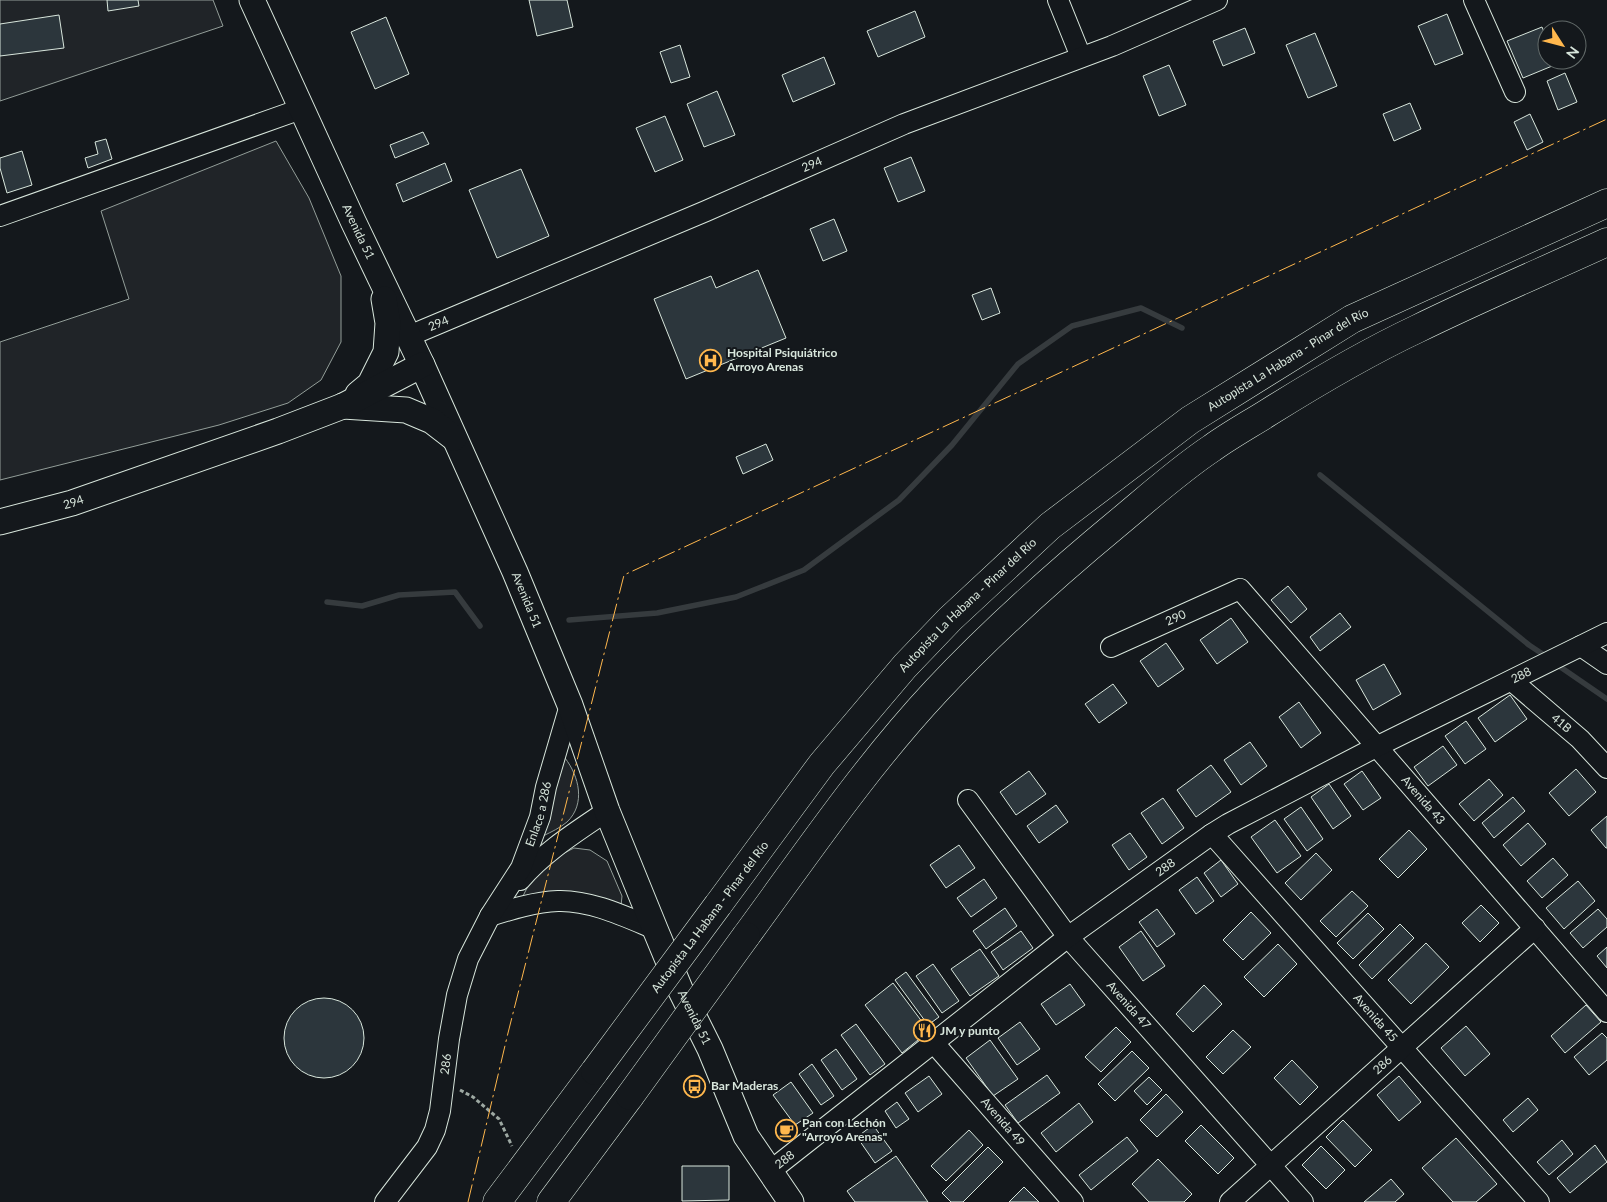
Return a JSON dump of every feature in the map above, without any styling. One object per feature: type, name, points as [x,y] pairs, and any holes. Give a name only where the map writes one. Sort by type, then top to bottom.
[{"type":"highway","name":"Autopista La Habana - Pinar del Río","points":[[497,1202],[822,764],[905,666],[950,618],[1050,526],[1190,420],[1352,319],[1607,203]]},
{"type":"highway","points":[[551,1202],[816,841],[890,745],[935,692],[979,646],[1033,596],[1075,558],[1211,448],[1312,385],[1418,328],[1607,242]]},
{"type":"highway","points":[[591,1077],[626,1102]]},
{"type":"main road","name":"Avenida 51","points":[[252,0],[352,221],[409,336],[515,572],[570,705],[607,811],[680,989],[710,1049],[746,1136],[791,1202]]},
{"type":"main road","points":[[343,406],[370,384],[386,352],[388,323],[380,277]]},
{"type":"main road","name":"294","points":[[0,522],[72,503],[343,406],[422,365]]},
{"type":"main road","points":[[343,406],[406,410],[432,421],[456,440]]},
{"type":"street","points":[[1058,0],[1081,58]]},
{"type":"street","name":"294","points":[[409,336],[697,215],[904,124],[1112,46],[1217,0]]},
{"type":"street","points":[[1474,0],[1515,92]]},
{"type":"street","points":[[0,216],[302,109]]},
{"type":"street","name":"290","points":[[1111,647],[1240,589]]},
{"type":"street","name":"Avenida 43","points":[[1240,589],[1607,1012]]},
{"type":"street","name":"288","points":[[769,1172],[1068,937],[1212,834],[1376,747],[1607,633]]},
{"type":"street","points":[[1581,646],[1607,664]]},
{"type":"street","name":"41B","points":[[1512,681],[1580,739],[1607,768]]},
{"type":"street","name":"Enlace a 286","points":[[490,916],[521,868],[540,817],[546,787],[570,705]]},
{"type":"street","name":"Avenida 47","points":[[968,800],[1068,937],[1303,1202]]},
{"type":"street","name":"Enlace a 286","points":[[490,916],[534,864],[607,811]]},
{"type":"street","name":"Avenida 45","points":[[1212,834],[1538,1202]]},
{"type":"street","points":[[490,916],[520,907],[559,901],[578,903],[612,911],[655,929]]},
{"type":"street","name":"286","points":[[385,1202],[408,1173],[431,1138],[440,1111],[458,995],[468,959],[490,916]]},
{"type":"street","name":"286","points":[[1230,1202],[1535,928]]},
{"type":"street","name":"Avenida 49","points":[[933,1042],[1073,1202]]},
{"type":"path","points":[[444,1082],[473,1097],[499,1119],[523,1168]]},
{"type":"shaded area","points":[[0,0],[213,0],[223,26],[0,101]]},
{"type":"shaded area","points":[[276,141],[309,198],[341,276],[341,342],[321,380],[288,403],[219,425],[0,480],[0,342],[129,299],[101,211]]},
{"type":"shaded area","points":[[565,758],[577,781],[577,807],[567,822],[543,836],[545,820]]},
{"type":"shaded area","points":[[574,848],[590,850],[607,861],[622,896],[621,906],[521,900],[530,882],[545,863]]},
{"type":"building","points":[[107,0],[138,0],[139,6],[108,11]]},
{"type":"building","points":[[529,0],[567,0],[573,27],[537,36]]},
{"type":"building","points":[[915,11],[925,37],[878,57],[867,31]]},
{"type":"building","points":[[1447,14],[1463,54],[1435,65],[1418,26]]},
{"type":"building","points":[[59,15],[64,48],[0,56],[0,24]]},
{"type":"building","points":[[386,17],[409,74],[375,89],[351,32]]},
{"type":"building","points":[[1245,28],[1255,53],[1223,66],[1213,41]]},
{"type":"building","points":[[1537,29],[1537,70],[1542,70],[1523,78],[1507,41]]},
{"type":"building","points":[[1315,33],[1337,86],[1308,98],[1286,45]]},
{"type":"building","points":[[680,45],[690,77],[671,83],[660,52]]},
{"type":"building","points":[[824,57],[835,84],[793,102],[782,75]]},
{"type":"building","points":[[1169,65],[1186,105],[1159,116],[1143,76]]},
{"type":"building","points":[[1565,73],[1577,102],[1558,110],[1547,81]]},
{"type":"building","points":[[717,91],[735,135],[704,147],[687,104]]},
{"type":"building","points":[[1410,103],[1421,129],[1394,141],[1383,114]]},
{"type":"building","points":[[1530,114],[1543,142],[1527,150],[1514,122]]},
{"type":"building","points":[[665,116],[683,160],[655,172],[636,128]]},
{"type":"building","points":[[423,132],[429,144],[395,158],[390,145]]},
{"type":"building","points":[[106,139],[112,159],[88,168],[85,158],[98,154],[95,142]]},
{"type":"building","points":[[22,151],[32,185],[7,193],[0,168],[0,158]]},
{"type":"building","points":[[911,157],[925,191],[898,202],[884,168]]},
{"type":"building","points":[[445,163],[452,181],[403,202],[396,184]]},
{"type":"building","points":[[521,169],[549,236],[497,258],[469,190]]},
{"type":"building","points":[[834,219],[847,251],[823,261],[810,229]]},
{"type":"building","points":[[758,270],[786,338],[686,379],[654,299],[711,276],[716,288]]},
{"type":"building","points":[[991,288],[1000,313],[982,320],[972,295]]},
{"type":"building","points":[[766,444],[773,460],[743,474],[736,457]]},
{"type":"building","points":[[1288,586],[1307,609],[1291,623],[1271,600]]},
{"type":"building","points":[[1340,613],[1351,627],[1320,651],[1310,637]]},
{"type":"building","points":[[1231,618],[1248,642],[1217,664],[1200,640]]},
{"type":"building","points":[[1166,643],[1184,669],[1158,687],[1140,661]]},
{"type":"building","points":[[1384,664],[1401,694],[1373,710],[1356,680]]},
{"type":"building","points":[[1113,684],[1127,703],[1099,723],[1085,704]]},
{"type":"building","points":[[1510,695],[1527,719],[1495,742],[1478,718]]},
{"type":"building","points":[[1299,702],[1321,733],[1301,748],[1279,717]]},
{"type":"building","points":[[1466,721],[1486,749],[1465,764],[1445,736]]},
{"type":"building","points":[[1250,742],[1267,766],[1241,785],[1224,760]]},
{"type":"building","points":[[1443,746],[1457,765],[1428,786],[1414,767]]},
{"type":"building","points":[[1211,765],[1231,792],[1196,817],[1177,790]]},
{"type":"building","points":[[1576,769],[1596,792],[1569,816],[1549,793]]},
{"type":"building","points":[[1029,771],[1046,794],[1016,815],[1000,792]]},
{"type":"building","points":[[1362,771],[1381,798],[1363,810],[1344,784]]},
{"type":"building","points":[[1489,779],[1503,795],[1474,821],[1459,804]]},
{"type":"building","points":[[1329,784],[1351,816],[1333,829],[1311,797]]},
{"type":"building","points":[[1513,797],[1525,811],[1494,838],[1482,823]]},
{"type":"building","points":[[1163,798],[1184,828],[1162,844],[1141,813]]},
{"type":"building","points":[[1056,805],[1068,822],[1039,843],[1027,826]]},
{"type":"building","points":[[1301,807],[1323,839],[1307,851],[1284,819]]},
{"type":"building","points":[[1607,816],[1607,848],[1606,848],[1591,830]]},
{"type":"building","points":[[1275,820],[1301,856],[1277,873],[1251,837]]},
{"type":"building","points":[[1528,823],[1546,844],[1521,866],[1503,845]]},
{"type":"building","points":[[1409,830],[1427,849],[1398,878],[1379,859]]},
{"type":"building","points":[[1130,833],[1147,857],[1129,870],[1112,845]]},
{"type":"building","points":[[959,845],[975,868],[946,888],[930,865]]},
{"type":"building","points":[[1316,853],[1332,870],[1301,900],[1285,883]]},
{"type":"building","points":[[1553,858],[1568,875],[1542,898],[1527,881]]},
{"type":"building","points":[[1221,860],[1238,884],[1221,897],[1204,873]]},
{"type":"building","points":[[1197,877],[1214,901],[1196,914],[1179,890]]},
{"type":"building","points":[[984,879],[997,898],[971,917],[957,898]]},
{"type":"building","points":[[1578,881],[1595,901],[1564,929],[1546,908]]},
{"type":"building","points":[[1352,891],[1368,906],[1336,937],[1320,921]]},
{"type":"building","points":[[1481,905],[1499,923],[1480,942],[1462,923]]},
{"type":"building","points":[[1005,908],[1017,926],[986,949],[973,931]]},
{"type":"building","points":[[1157,909],[1175,934],[1157,947],[1139,922]]},
{"type":"building","points":[[1598,909],[1607,919],[1607,927],[1583,948],[1570,933]]},
{"type":"building","points":[[1251,912],[1271,933],[1243,960],[1223,940]]},
{"type":"building","points":[[1368,913],[1384,929],[1353,959],[1337,943]]},
{"type":"building","points":[[1400,924],[1414,938],[1372,979],[1359,965]]},
{"type":"building","points":[[1021,931],[1033,948],[1003,970],[991,952]]},
{"type":"building","points":[[1141,931],[1165,966],[1143,981],[1119,947]]},
{"type":"building","points":[[1426,943],[1449,967],[1411,1004],[1388,980]]},
{"type":"building","points":[[1278,944],[1297,964],[1264,997],[1244,977]]},
{"type":"building","points":[[1607,947],[1607,968],[1597,956]]},
{"type":"building","points":[[980,949],[999,976],[970,996],[951,969]]},
{"type":"building","points":[[933,964],[959,1001],[942,1013],[916,976]]},
{"type":"building","points":[[906,972],[939,1017],[928,1025],[895,980]]},
{"type":"building","points":[[893,983],[929,1031],[902,1053],[865,1005]]},
{"type":"building","points":[[1070,984],[1085,1005],[1056,1025],[1041,1004]]},
{"type":"building","points":[[1204,985],[1222,1004],[1193,1032],[1176,1014]]},
{"type":"building","points":[[324,998],[339,1001],[352,1010],[361,1023],[364,1038],[361,1053],[352,1066],[339,1075],[324,1078],[309,1075],[296,1066],[287,1053],[284,1038],[287,1023],[296,1010],[309,1001]]},
{"type":"building","points":[[1586,1005],[1601,1022],[1565,1053],[1551,1036]]},
{"type":"building","points":[[1020,1022],[1040,1049],[1017,1065],[998,1038]]},
{"type":"building","points":[[856,1024],[885,1064],[870,1075],[841,1035]]},
{"type":"building","points":[[1466,1026],[1490,1054],[1465,1076],[1441,1048]]},
{"type":"building","points":[[1116,1027],[1131,1042],[1101,1072],[1085,1057]]},
{"type":"building","points":[[1233,1030],[1251,1047],[1223,1074],[1206,1057]]},
{"type":"building","points":[[1602,1033],[1607,1038],[1607,1060],[1589,1075],[1574,1057]]},
{"type":"building","points":[[990,1040],[1018,1079],[993,1096],[966,1058]]},
{"type":"building","points":[[836,1049],[857,1079],[842,1090],[821,1060]]},
{"type":"building","points":[[1132,1051],[1149,1068],[1115,1101],[1098,1084]]},
{"type":"building","points":[[1292,1060],[1318,1087],[1300,1105],[1274,1078]]},
{"type":"building","points":[[812,1064],[834,1096],[821,1105],[799,1074]]},
{"type":"building","points":[[1047,1075],[1060,1093],[1018,1123],[1005,1105]]},
{"type":"building","points":[[929,1076],[942,1094],[918,1112],[905,1093]]},
{"type":"building","points":[[1399,1076],[1421,1102],[1399,1121],[1377,1095]]},
{"type":"building","points":[[1149,1077],[1162,1090],[1147,1105],[1134,1091]]},
{"type":"building","points":[[791,1082],[813,1113],[795,1125],[773,1095]]},
{"type":"building","points":[[1166,1094],[1183,1112],[1157,1137],[1140,1120]]},
{"type":"building","points":[[1528,1098],[1538,1110],[1513,1132],[1503,1120]]},
{"type":"building","points":[[897,1102],[909,1119],[896,1128],[885,1111]]},
{"type":"building","points":[[1079,1103],[1093,1122],[1056,1152],[1041,1133]]},
{"type":"building","points":[[1343,1120],[1372,1150],[1355,1167],[1326,1137]]},
{"type":"building","points":[[873,1125],[892,1151],[875,1163],[857,1137]]},
{"type":"building","points":[[1201,1125],[1234,1158],[1218,1174],[1185,1141]]},
{"type":"building","points":[[969,1130],[983,1145],[946,1181],[931,1166]]},
{"type":"building","points":[[1127,1137],[1138,1151],[1091,1190],[1079,1175]]},
{"type":"building","points":[[1456,1138],[1497,1184],[1476,1202],[1453,1202],[1422,1168]]},
{"type":"building","points":[[1562,1140],[1573,1154],[1549,1175],[1537,1162]]},
{"type":"building","points":[[1595,1145],[1607,1162],[1570,1193],[1557,1178]]},
{"type":"building","points":[[1321,1146],[1345,1170],[1326,1189],[1302,1165]]},
{"type":"building","points":[[988,1147],[1003,1162],[963,1202],[951,1202],[942,1193]]},
{"type":"building","points":[[896,1156],[928,1202],[855,1202],[847,1191]]},
{"type":"building","points":[[1158,1159],[1192,1194],[1184,1202],[1149,1202],[1132,1184]]},
{"type":"building","points":[[682,1166],[729,1166],[729,1200],[682,1201]]},
{"type":"building","points":[[1391,1179],[1404,1194],[1395,1202],[1364,1202]]},
{"type":"building","points":[[1024,1187],[1039,1202],[1009,1202]]},
{"type":"waterway","points":[[569,620],[657,613],[736,597],[804,570],[899,500],[952,445],[1018,364],[1072,326],[1141,308],[1182,328]]},
{"type":"waterway","points":[[1320,475],[1529,645],[1547,657]]},
{"type":"waterway","points":[[327,602],[362,606],[399,595],[455,592],[480,626]]},
{"type":"waterway","points":[[1556,664],[1607,699]]},
{"type":"power","points":[[468,1202],[508,1033],[624,575],[1607,119]]},
{"type":"place","name":"Hospital Psiquiátrico Arroyo Arenas","points":[[711,360]]},
{"type":"place","name":"JM y punto","points":[[924,1031]]},
{"type":"place","name":"Bar Maderas","points":[[695,1086]]},
{"type":"place","name":"Pan con Lechón \"Arroyo Arenas\"","points":[[786,1130]]}]
